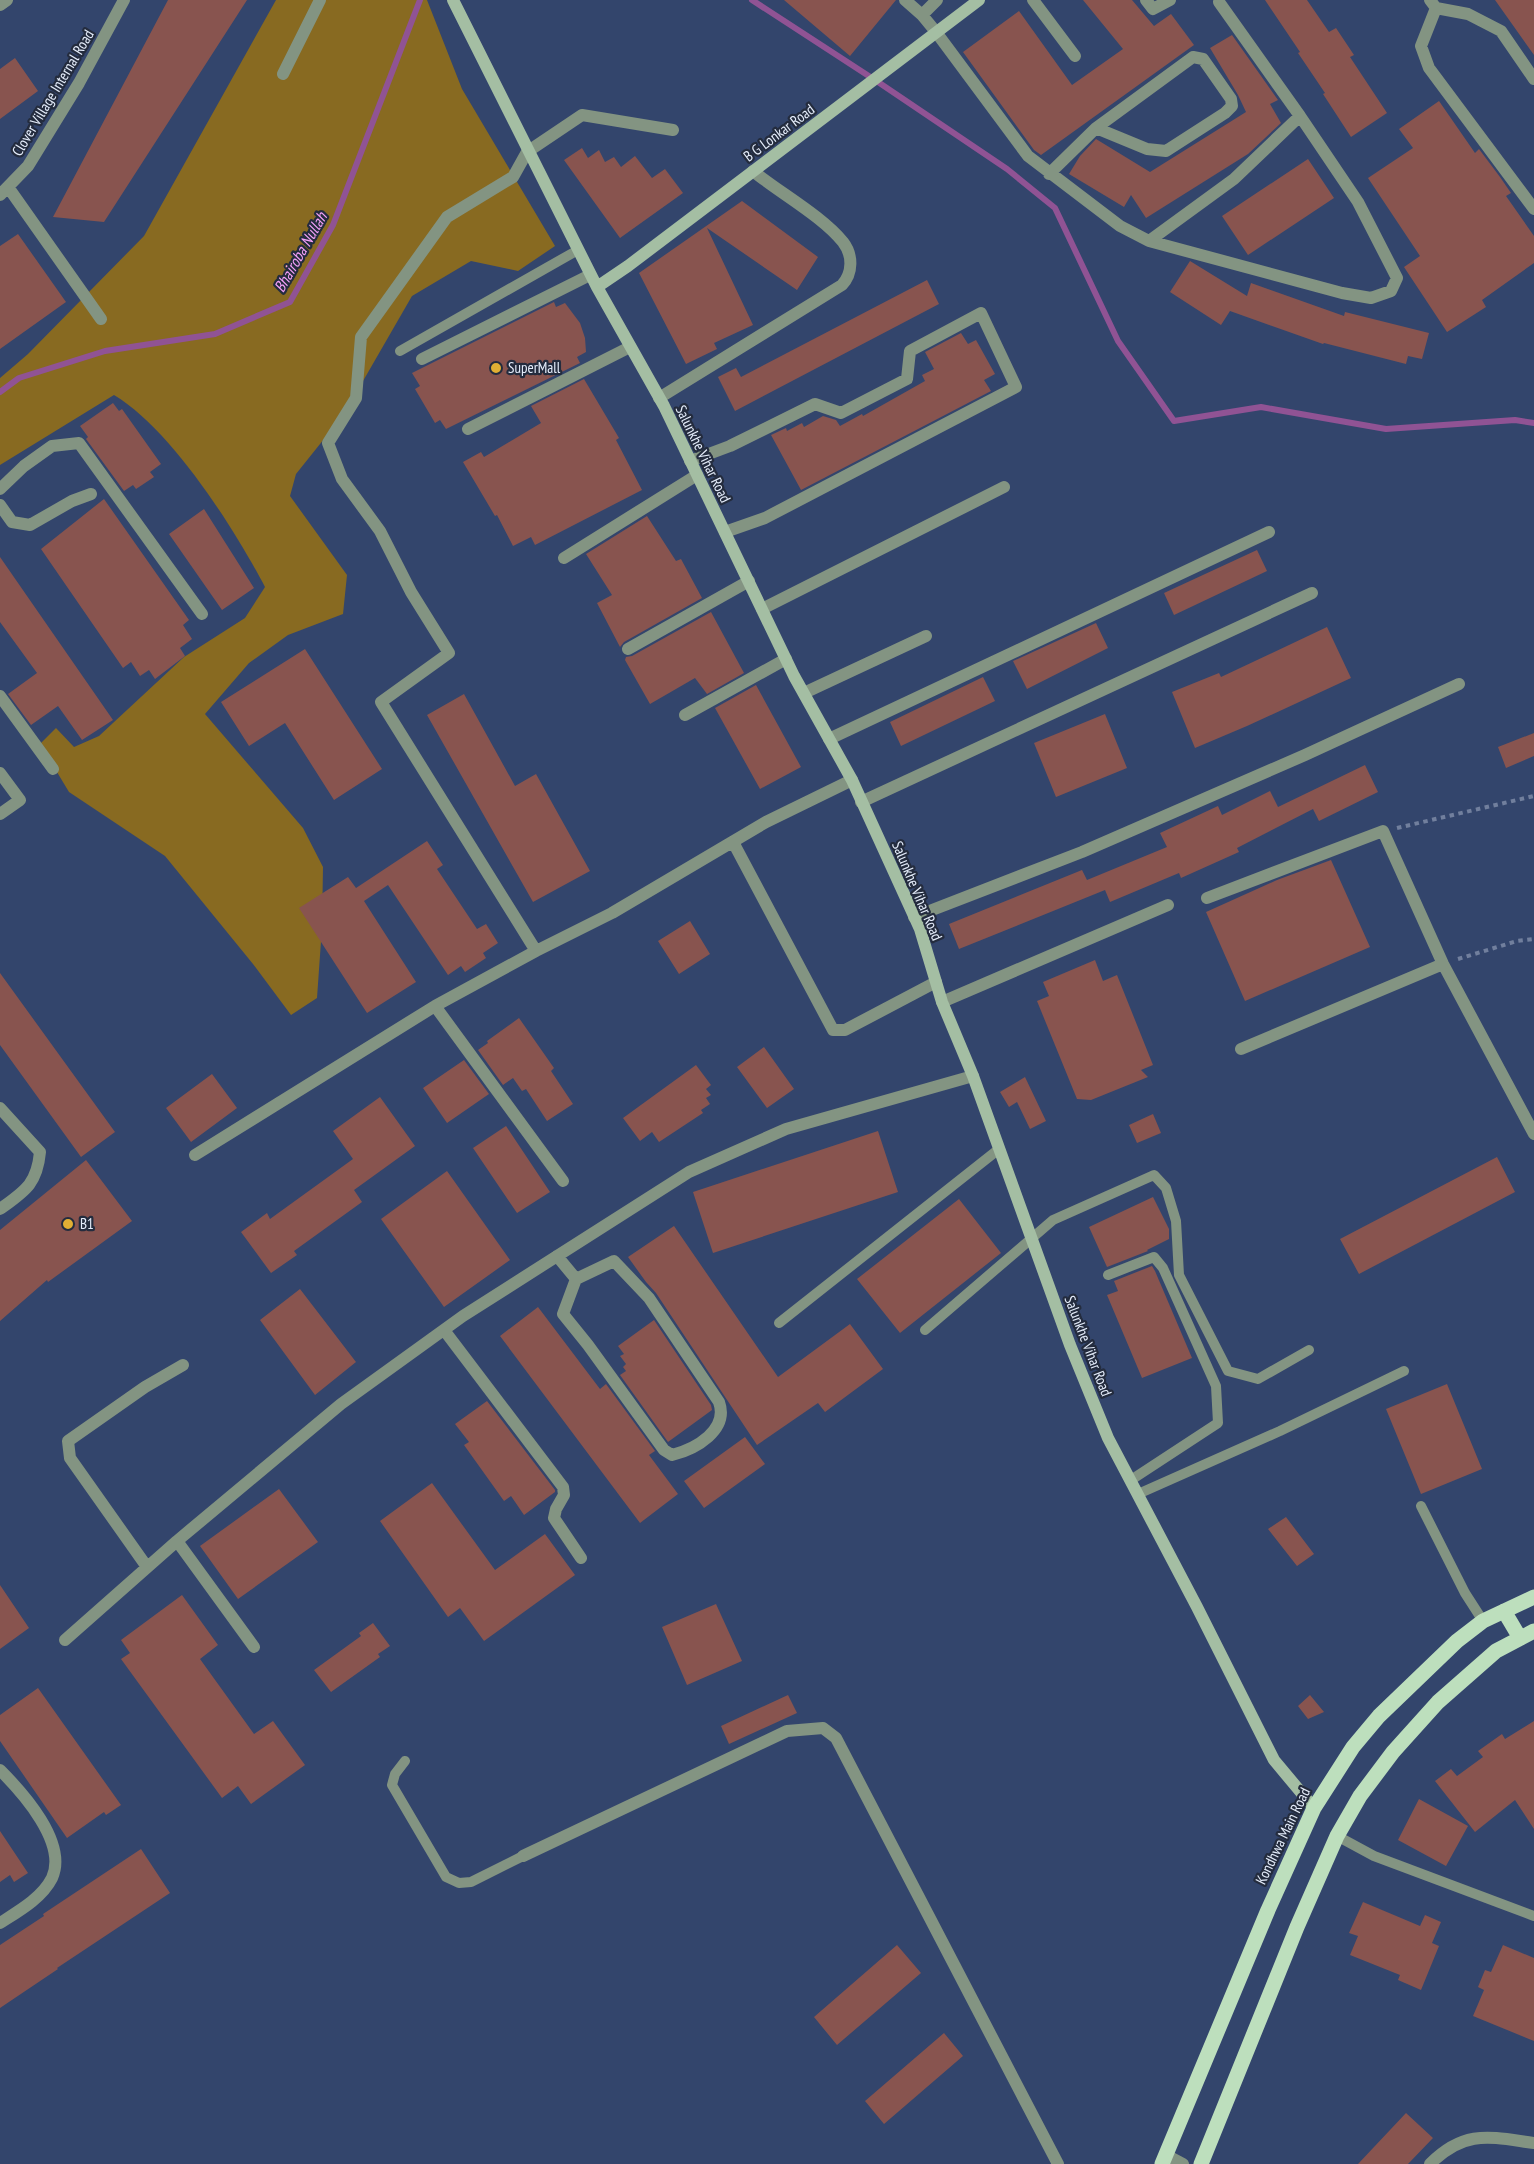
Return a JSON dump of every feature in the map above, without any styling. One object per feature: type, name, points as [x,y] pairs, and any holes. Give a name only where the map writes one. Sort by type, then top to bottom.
[{"type":"main road","name":"Kondhwa Main Road","points":[[1164,2160],[1268,1910],[1314,1808],[1353,1747],[1379,1716],[1457,1641],[1483,1621],[1534,1597]]},
{"type":"main road","points":[[1504,1611],[1520,1638]]},
{"type":"main road","points":[[1200,2164],[1337,1836],[1360,1796],[1393,1752],[1438,1702],[1496,1651],[1534,1631]]},
{"type":"street","points":[[0,5],[7,0]]},
{"type":"street","name":"Clover Village Internal Road","points":[[4,191],[28,166],[79,83],[124,0]]},
{"type":"street","points":[[283,74],[320,0]]},
{"type":"street","name":"Salunkhe Vihar Road","points":[[453,0],[590,275],[659,398],[786,659],[852,780],[920,929],[942,1002],[973,1076],[1070,1345],[1104,1427],[1274,1760],[1314,1808]]},
{"type":"street","points":[[905,0],[922,15],[1028,156],[1120,226],[1149,241],[1342,293],[1371,298],[1391,291],[1397,278],[1358,202],[1219,2]]},
{"type":"street","points":[[922,15],[937,0]]},
{"type":"street","name":"B G Lonkar Road","points":[[597,287],[628,266],[979,0]]},
{"type":"street","points":[[1033,0],[1075,56]]},
{"type":"street","points":[[1146,0],[1153,9],[1170,0]]},
{"type":"street","points":[[1534,79],[1501,31],[1468,14],[1433,4],[1421,46],[1429,68],[1534,209]]},
{"type":"street","points":[[1049,174],[1096,128],[1193,57],[1203,59],[1231,99],[1232,106],[1225,113],[1166,151],[1147,149],[1096,128]]},
{"type":"street","points":[[536,951],[381,702],[449,653],[411,592],[380,531],[342,479],[328,443],[356,398],[361,337],[447,217],[513,177],[527,152],[582,115],[673,130]]},
{"type":"street","points":[[1149,241],[1240,174],[1300,116]]},
{"type":"street","points":[[659,398],[842,285],[848,279],[850,257],[843,243],[814,216],[753,171]]},
{"type":"street","points":[[4,191],[101,319]]},
{"type":"street","points":[[422,359],[590,275]]},
{"type":"street","points":[[690,461],[730,446],[815,404],[841,413],[907,379],[910,351],[981,313],[1016,387],[765,518],[725,532]]},
{"type":"street","points":[[468,429],[630,347]]},
{"type":"street","points":[[0,489],[24,466],[52,446],[79,443],[202,614]]},
{"type":"street","points":[[564,558],[697,475]]},
{"type":"street","points":[[762,609],[1004,487]]},
{"type":"street","points":[[0,505],[12,522],[30,525],[72,501],[91,494]]},
{"type":"street","points":[[829,739],[1269,532]]},
{"type":"street","points":[[628,649],[749,581]]},
{"type":"street","points":[[861,802],[1312,593]]},
{"type":"street","points":[[804,693],[926,636]]},
{"type":"street","points":[[685,715],[786,659]]},
{"type":"street","points":[[914,917],[1093,847],[1305,755],[1459,684]]},
{"type":"street","points":[[0,696],[53,769]]},
{"type":"street","points":[[0,773],[20,800],[0,814]]},
{"type":"street","points":[[195,1155],[435,1006],[612,913],[766,822],[852,780]]},
{"type":"street","points":[[1207,898],[1383,831],[1443,964],[1534,1134]]},
{"type":"street","points":[[733,842],[833,1030],[845,1030],[936,982]]},
{"type":"street","points":[[942,1002],[1168,905]]},
{"type":"street","points":[[1241,1049],[1443,964]]},
{"type":"street","points":[[435,1006],[563,1181]]},
{"type":"street","points":[[65,1640],[177,1541],[341,1404],[444,1330],[688,1172],[775,1134],[973,1076]]},
{"type":"street","points":[[0,1108],[40,1152],[34,1179],[25,1191],[0,1209]]},
{"type":"street","points":[[557,1256],[576,1279]]},
{"type":"street","points":[[614,1261],[649,1298],[719,1402],[723,1412],[720,1423],[708,1438],[672,1455],[664,1450],[563,1314],[576,1279],[614,1261]]},
{"type":"street","points":[[444,1330],[563,1488],[564,1495],[554,1518],[581,1558]]},
{"type":"street","points":[[147,1567],[70,1458],[68,1441],[145,1387],[183,1365]]},
{"type":"street","points":[[177,1541],[254,1647]]},
{"type":"street","points":[[523,1857],[787,1731],[823,1728],[836,1738],[1058,2164]]},
{"type":"street","points":[[0,1770],[32,1807],[49,1833],[55,1854],[52,1877],[39,1895],[0,1923]]},
{"type":"street","points":[[1430,2164],[1442,2152],[1464,2140],[1489,2137],[1534,2143]]},
{"type":"street","points":[[1164,2160],[1183,2164]]},
{"type":"lane","points":[[400,351],[578,250]]},
{"type":"lane","points":[[779,1323],[999,1149]]},
{"type":"lane","points":[[925,1330],[1053,1220],[1154,1175],[1166,1188],[1176,1221],[1179,1275],[1228,1371],[1258,1379],[1309,1350]]},
{"type":"lane","points":[[1108,1275],[1154,1257],[1163,1268],[1216,1386],[1218,1423],[1131,1480]]},
{"type":"lane","points":[[1138,1494],[1280,1431],[1404,1371]]},
{"type":"lane","points":[[1421,1506],[1465,1593],[1483,1621]]},
{"type":"lane","points":[[405,1761],[394,1774],[392,1785],[446,1877],[459,1883],[471,1882],[523,1857]]},
{"type":"lane","points":[[1337,1836],[1374,1857],[1533,1914]]},
{"type":"path","points":[[1383,831],[1534,796]]},
{"type":"path","points":[[1443,964],[1517,941],[1534,939]]},
{"type":"shaded area","points":[[276,0],[427,0],[462,89],[555,246],[518,271],[471,261],[412,296],[344,414],[296,474],[290,496],[347,575],[343,614],[288,635],[249,663],[205,714],[303,828],[323,867],[317,998],[291,1015],[253,964],[165,856],[69,792],[40,744],[56,728],[74,747],[99,736],[184,657],[245,618],[265,587],[219,509],[179,455],[136,411],[114,395],[0,465],[0,378],[28,354],[144,236]]},
{"type":"building","points":[[168,0],[247,0],[104,222],[53,217]]},
{"type":"building","points":[[784,0],[896,0],[850,56]]},
{"type":"building","points":[[1083,0],[1132,0],[1154,26],[1171,14],[1194,45],[1041,155],[1034,150],[963,52],[1019,11],[1072,85],[1123,49]]},
{"type":"building","points":[[1265,0],[1307,0],[1329,32],[1336,28],[1354,55],[1350,57],[1387,113],[1351,137],[1298,53],[1300,52]]},
{"type":"building","points":[[1495,0],[1534,0],[1534,55]]},
{"type":"building","points":[[1232,35],[1278,100],[1270,104],[1281,123],[1248,154],[1146,218],[1131,195],[1124,207],[1069,174],[1080,156],[1096,139],[1150,172],[1246,112],[1210,48]]},
{"type":"building","points":[[15,58],[38,91],[0,119],[0,69]]},
{"type":"building","points":[[1439,101],[1475,153],[1479,149],[1500,177],[1511,193],[1506,196],[1534,236],[1534,263],[1482,300],[1486,307],[1447,332],[1404,267],[1420,256],[1368,178],[1413,148],[1399,129]]},
{"type":"building","points":[[582,148],[588,158],[599,150],[605,162],[614,157],[621,167],[635,156],[652,178],[665,169],[683,193],[620,238],[564,160]]},
{"type":"building","points":[[1308,159],[1334,198],[1248,255],[1222,216]]},
{"type":"building","points":[[742,201],[818,257],[797,290],[707,228],[753,325],[714,343],[717,349],[686,364],[639,273]]},
{"type":"building","points":[[18,234],[66,302],[0,349],[0,246]]},
{"type":"building","points":[[1190,261],[1247,296],[1251,283],[1344,316],[1345,312],[1429,333],[1422,359],[1408,356],[1406,364],[1323,344],[1230,311],[1221,325],[1170,292]]},
{"type":"building","points":[[927,280],[939,304],[735,411],[718,377],[736,368],[741,377]]},
{"type":"building","name":"SuperMall","points":[[554,302],[556,307],[565,303],[580,323],[585,338],[586,352],[577,357],[580,363],[446,429],[440,420],[435,423],[415,389],[420,386],[412,373]]},
{"type":"building","points":[[961,333],[968,344],[976,340],[995,374],[984,380],[991,391],[801,490],[771,435],[786,428],[787,431],[802,423],[804,427],[823,416],[836,420],[840,426],[862,414],[863,416],[925,381],[922,375],[934,369],[925,352]]},
{"type":"building","points":[[584,379],[619,438],[616,440],[642,490],[535,545],[531,537],[513,546],[497,515],[495,516],[463,462],[481,452],[484,457],[541,423],[531,406]]},
{"type":"building","points":[[113,403],[119,411],[122,409],[161,464],[150,472],[154,477],[136,489],[133,485],[124,491],[86,439],[88,437],[80,426]]},
{"type":"building","points":[[104,499],[189,620],[183,625],[192,639],[180,648],[185,656],[155,679],[149,670],[140,676],[131,662],[123,668],[41,549]]},
{"type":"building","points":[[204,509],[254,588],[222,610],[169,534]]},
{"type":"building","points":[[647,516],[676,561],[681,559],[702,598],[624,642],[620,647],[597,603],[612,595],[586,554]]},
{"type":"building","points":[[1257,550],[1267,571],[1174,615],[1164,593]]},
{"type":"building","points":[[0,557],[113,720],[82,740],[58,706],[31,725],[8,694],[37,673],[0,622]]},
{"type":"building","points":[[711,612],[744,673],[707,694],[695,678],[650,704],[625,660],[626,657],[632,656]]},
{"type":"building","points":[[1096,623],[1108,648],[1027,689],[1013,661]]},
{"type":"building","points":[[1327,627],[1351,678],[1195,748],[1172,692],[1219,673],[1221,677]]},
{"type":"building","points":[[305,649],[382,769],[334,800],[285,723],[249,746],[221,702]]},
{"type":"building","points":[[983,677],[995,701],[901,746],[890,722]]},
{"type":"building","points":[[756,685],[801,767],[760,789],[715,708]]},
{"type":"building","points":[[464,694],[515,786],[536,774],[590,871],[533,902],[427,715]]},
{"type":"building","points":[[1105,714],[1127,768],[1056,797],[1034,743]]},
{"type":"building","points":[[1534,733],[1534,756],[1506,768],[1498,747]]},
{"type":"building","points":[[1365,765],[1378,792],[1319,821],[1313,809],[1237,848],[1239,852],[1181,878],[1179,873],[1110,902],[1105,890],[959,949],[949,924],[1082,870],[1087,880],[1167,847],[1160,833],[1218,806],[1222,815],[1270,791],[1278,807]]},
{"type":"building","points":[[427,841],[443,865],[437,869],[477,929],[486,924],[498,943],[483,953],[486,958],[465,972],[461,966],[448,975],[388,885],[364,901],[416,982],[367,1013],[299,908],[348,877],[356,888]]},
{"type":"building","points":[[1331,860],[1370,947],[1245,1001],[1206,912],[1277,880]]},
{"type":"building","points":[[690,921],[710,954],[679,974],[658,941]]},
{"type":"building","points":[[1095,960],[1103,981],[1117,975],[1153,1065],[1141,1070],[1148,1077],[1091,1100],[1077,1099],[1037,1001],[1049,996],[1043,982]]},
{"type":"building","points":[[0,973],[115,1132],[81,1157],[0,1045]]},
{"type":"building","points":[[519,1018],[554,1068],[551,1071],[573,1104],[547,1121],[526,1089],[522,1091],[513,1078],[503,1085],[478,1050]]},
{"type":"building","points":[[764,1047],[794,1089],[767,1108],[737,1067]]},
{"type":"building","points":[[464,1060],[489,1094],[447,1123],[423,1088]]},
{"type":"building","points":[[696,1065],[711,1085],[706,1089],[711,1095],[706,1098],[710,1104],[701,1110],[703,1113],[659,1142],[652,1132],[640,1141],[623,1118]]},
{"type":"building","points":[[212,1074],[237,1108],[191,1142],[166,1108]]},
{"type":"building","points":[[1025,1077],[1046,1121],[1030,1129],[1017,1102],[1009,1107],[1000,1092]]},
{"type":"building","points":[[380,1097],[415,1146],[354,1190],[362,1202],[294,1251],[297,1255],[271,1273],[241,1232],[267,1213],[270,1219],[353,1159],[333,1131]]},
{"type":"building","points":[[1153,1114],[1161,1133],[1137,1143],[1129,1125]]},
{"type":"building","points":[[506,1126],[550,1192],[517,1213],[473,1148]]},
{"type":"building","points":[[878,1131],[898,1192],[713,1253],[693,1192]]},
{"type":"building","points":[[1497,1157],[1515,1192],[1359,1274],[1340,1239]]},
{"type":"building","name":"B1","points":[[86,1160],[132,1221],[48,1282],[47,1280],[0,1321],[0,1230]]},
{"type":"building","points":[[447,1171],[510,1260],[444,1307],[381,1219]]},
{"type":"building","points":[[1153,1197],[1169,1229],[1169,1239],[1148,1251],[1107,1267],[1089,1227]]},
{"type":"building","points":[[959,1199],[1001,1253],[900,1333],[857,1279]]},
{"type":"building","points":[[674,1226],[778,1377],[850,1324],[883,1369],[825,1412],[818,1403],[757,1445],[656,1293],[628,1257]]},
{"type":"building","points":[[1152,1266],[1192,1358],[1142,1378],[1107,1295],[1118,1291],[1114,1281]]},
{"type":"building","points":[[300,1289],[356,1362],[315,1395],[260,1320]]},
{"type":"building","points":[[538,1307],[600,1389],[606,1384],[655,1451],[649,1455],[678,1494],[640,1523],[500,1336]]},
{"type":"building","points":[[654,1320],[711,1405],[712,1410],[668,1442],[620,1375],[626,1371],[623,1367],[626,1364],[620,1356],[624,1354],[618,1346]]},
{"type":"building","points":[[1447,1384],[1482,1469],[1421,1494],[1386,1409]]},
{"type":"building","points":[[487,1401],[555,1490],[524,1515],[511,1496],[504,1501],[464,1445],[469,1442],[455,1424]]},
{"type":"building","points":[[745,1437],[765,1464],[704,1508],[684,1481]]},
{"type":"building","points":[[432,1483],[495,1570],[545,1534],[575,1575],[484,1641],[460,1608],[448,1617],[380,1521]]},
{"type":"building","points":[[279,1489],[318,1542],[238,1599],[200,1546]]},
{"type":"building","points":[[1286,1517],[1314,1554],[1297,1566],[1268,1529]]},
{"type":"building","points":[[0,1585],[29,1628],[0,1649]]},
{"type":"building","points":[[182,1595],[218,1645],[200,1659],[254,1734],[273,1721],[305,1765],[251,1804],[238,1786],[222,1798],[121,1659],[130,1653],[121,1640]]},
{"type":"building","points":[[716,1604],[742,1661],[687,1685],[662,1627]]},
{"type":"building","points":[[373,1623],[390,1646],[378,1654],[380,1657],[331,1692],[314,1670],[361,1636],[359,1633]]},
{"type":"building","points":[[38,1688],[121,1805],[106,1815],[104,1812],[67,1838],[0,1741],[0,1715]]},
{"type":"building","points":[[788,1695],[797,1713],[729,1744],[721,1726]]},
{"type":"building","points":[[1310,1695],[1324,1712],[1308,1719],[1298,1706]]},
{"type":"building","points":[[1534,1721],[1534,1829],[1515,1800],[1475,1832],[1435,1781],[1451,1769],[1457,1776],[1483,1757],[1478,1751],[1502,1734],[1505,1739]]},
{"type":"building","points":[[1419,1799],[1468,1826],[1446,1866],[1398,1840]]},
{"type":"building","points":[[0,1831],[28,1873],[14,1882],[10,1875],[0,1882]]},
{"type":"building","points":[[141,1849],[170,1893],[0,2008],[0,1945]]},
{"type":"building","points":[[1363,1902],[1420,1926],[1425,1915],[1441,1922],[1432,1943],[1439,1946],[1421,1990],[1398,1980],[1400,1975],[1350,1955],[1358,1936],[1349,1933]]},
{"type":"building","points":[[897,1945],[921,1973],[837,2045],[814,2017]]},
{"type":"building","points":[[1503,1945],[1534,1958],[1534,2041],[1473,2016],[1484,1990],[1478,1987],[1485,1970],[1491,1972]]},
{"type":"building","points":[[944,2033],[963,2056],[884,2124],[865,2101]]},
{"type":"building","points":[[1406,2113],[1433,2138],[1408,2164],[1358,2164]]},
{"type":"waterway","name":"Bhairoba Nullah","points":[[0,392],[19,378],[105,351],[215,334],[290,302],[333,225],[420,0]]},
{"type":"waterway","points":[[752,0],[1007,169],[1055,208],[1118,341],[1174,421],[1261,407],[1386,429],[1515,420],[1534,423]]},
{"type":"place","name":"SuperMall","points":[[496,368]]},
{"type":"place","name":"B1","points":[[68,1224]]}]
